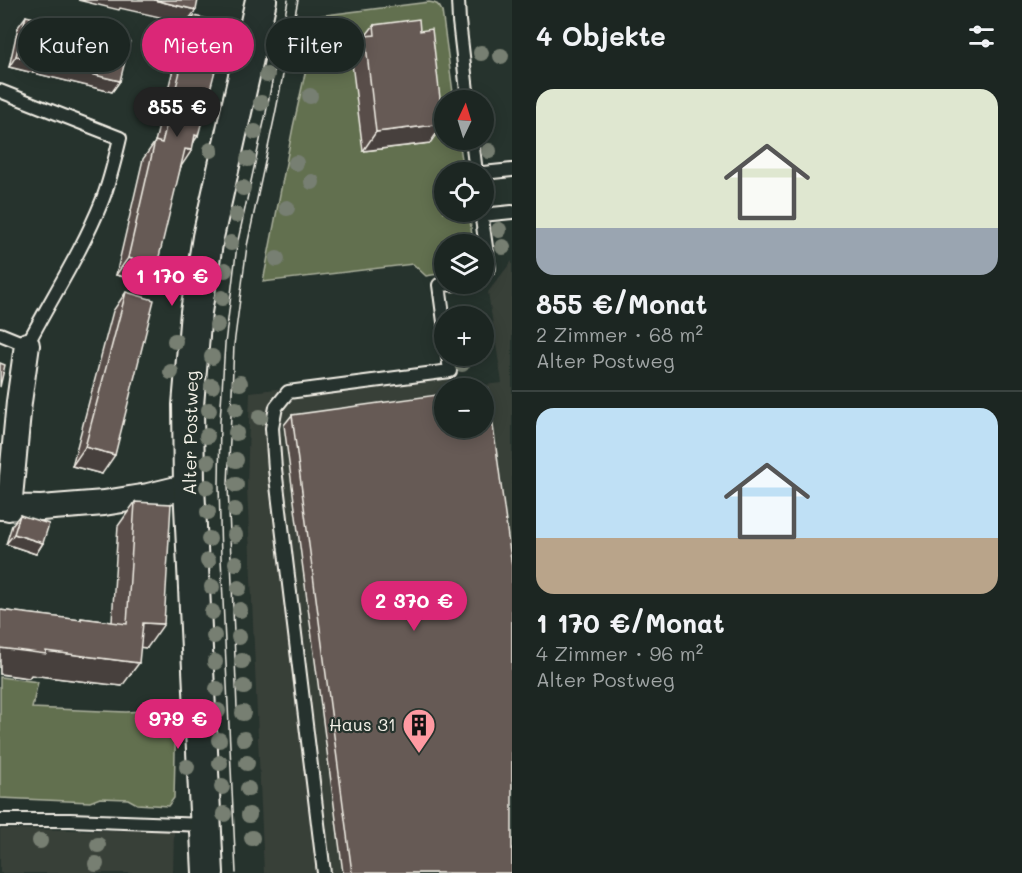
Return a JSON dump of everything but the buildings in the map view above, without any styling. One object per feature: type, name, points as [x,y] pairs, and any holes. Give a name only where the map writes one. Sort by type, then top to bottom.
[{"type":"street","name":"Alter Postweg","points":[[208,873],[189,486],[188,405],[196,312],[208,237],[261,0]]},
{"type":"street","points":[[27,345],[5,507],[41,508],[104,503],[189,486]]},
{"type":"lane","points":[[458,0],[467,90]]},
{"type":"lane","points":[[0,91],[120,138],[103,199],[73,261],[27,345],[0,334]]},
{"type":"lane","points":[[494,172],[512,170]]},
{"type":"lane","points":[[494,213],[512,212]]},
{"type":"lane","points":[[324,873],[275,469],[272,428],[276,407],[288,392],[450,371],[449,366]]},
{"type":"lane","points":[[0,820],[205,825]]},
{"type":"shaded area","name":"Haus 31","points":[[512,261],[512,873],[264,873],[247,486],[250,392],[447,370],[448,378],[434,378],[434,438],[494,438],[494,384],[502,383],[494,331],[494,306],[490,306],[488,294],[494,294],[494,284]]},
{"type":"shaded area","points":[[0,829],[174,831],[173,873],[0,873]]},
{"type":"green space","points":[[429,2],[437,4],[442,11],[453,90],[434,90],[434,150],[461,150],[462,162],[434,162],[434,222],[470,222],[472,234],[434,234],[434,275],[426,276],[413,264],[263,282],[305,72],[364,72],[364,18],[318,18],[318,16]]},
{"type":"green space","points":[[0,677],[38,682],[32,708],[126,712],[176,709],[174,798],[168,806],[137,804],[128,799],[100,798],[90,802],[0,798]]},
{"type":"tram line","points":[[236,873],[221,558],[220,421],[225,344],[237,245],[288,0]]},
{"type":"tram line","points":[[237,708],[228,485],[234,345],[247,246],[298,0]]},
{"type":"place","name":"Haus 31","points":[[419,754]]}]
